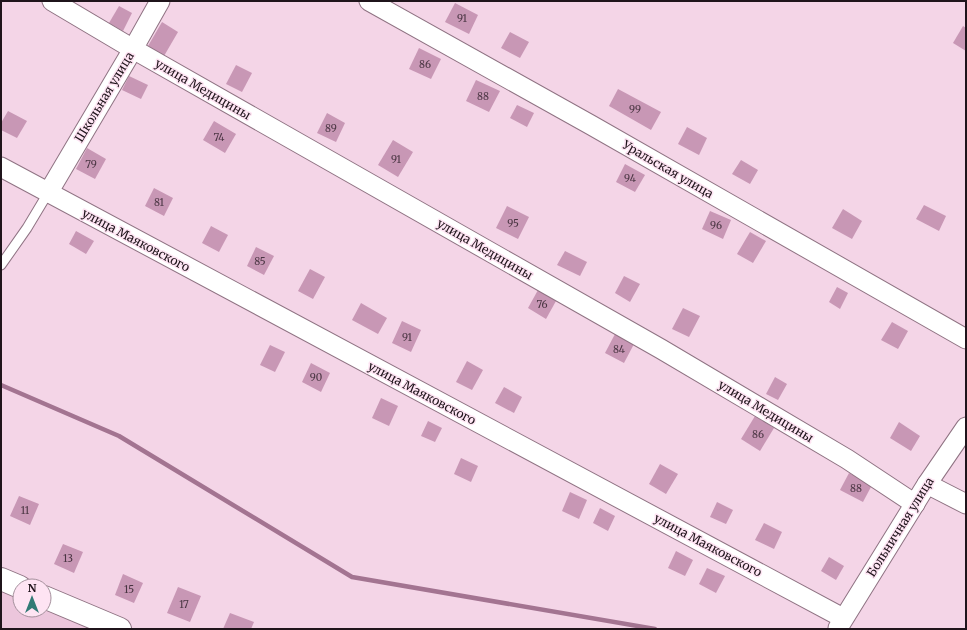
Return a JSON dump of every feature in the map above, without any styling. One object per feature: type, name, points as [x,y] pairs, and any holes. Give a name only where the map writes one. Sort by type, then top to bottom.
[{"type":"main road","points":[[1,579],[12,584]]},
{"type":"main road","points":[[52,600],[120,629]]},
{"type":"street","name":"улица Медицины","points":[[52,1],[133,49],[661,349],[847,459],[915,504]]},
{"type":"street","name":"Школьная улица","points":[[48,193],[160,1]]},
{"type":"street","name":"Уральская улица","points":[[369,1],[591,125],[966,339]]},
{"type":"street","name":"улица Маяковского","points":[[1,167],[840,623]]},
{"type":"street","name":"Больничная улица","points":[[840,623],[927,484],[966,427]]},
{"type":"street","points":[[927,484],[966,504]]},
{"type":"lane","points":[[1,265],[27,228],[48,193]]},
{"type":"shaded area","points":[[1,588],[12,593],[12,618],[52,618],[52,610],[96,629],[1,629]]},
{"type":"building","points":[[455,3],[478,15],[469,34],[445,22]]},
{"type":"building","points":[[119,6],[132,13],[123,31],[109,23]]},
{"type":"building","points":[[162,22],[178,32],[164,56],[148,46]]},
{"type":"building","points":[[963,26],[966,28],[966,51],[953,43]]},
{"type":"building","points":[[510,32],[529,42],[520,58],[501,48]]},
{"type":"building","points":[[419,48],[441,59],[431,79],[409,69]]},
{"type":"building","points":[[236,65],[252,73],[242,92],[226,84]]},
{"type":"building","points":[[129,76],[148,85],[141,99],[122,90]]},
{"type":"building","points":[[476,80],[500,91],[489,112],[466,101]]},
{"type":"building","points":[[618,89],[661,112],[651,130],[609,106]]},
{"type":"building","points":[[517,105],[534,113],[527,127],[510,118]]},
{"type":"building","points":[[8,111],[27,121],[17,138],[1,130],[1,123]]},
{"type":"building","points":[[327,113],[345,123],[336,142],[317,133]]},
{"type":"building","points":[[214,121],[236,134],[225,153],[203,140]]},
{"type":"building","points":[[687,127],[707,138],[699,155],[678,144]]},
{"type":"building","points":[[393,140],[413,152],[398,177],[378,165]]},
{"type":"building","points":[[87,148],[106,159],[95,179],[76,169]]},
{"type":"building","points":[[741,160],[758,170],[750,184],[732,174]]},
{"type":"building","points":[[625,164],[645,175],[635,192],[616,182]]},
{"type":"building","points":[[154,188],[173,198],[164,216],[145,206]]},
{"type":"building","points":[[924,205],[946,216],[939,231],[916,219]]},
{"type":"building","points":[[507,206],[529,217],[518,239],[496,228]]},
{"type":"building","points":[[843,209],[862,221],[852,239],[832,228]]},
{"type":"building","points":[[710,211],[731,220],[723,239],[702,229]]},
{"type":"building","points":[[211,226],[228,235],[219,252],[202,243]]},
{"type":"building","points":[[76,231],[94,241],[86,254],[69,244]]},
{"type":"building","points":[[750,232],[766,241],[753,263],[737,254]]},
{"type":"building","points":[[256,247],[274,256],[264,275],[247,266]]},
{"type":"building","points":[[565,251],[587,262],[580,276],[557,265]]},
{"type":"building","points":[[310,269],[325,277],[313,299],[298,291]]},
{"type":"building","points":[[624,276],[640,284],[630,302],[615,293]]},
{"type":"building","points":[[837,287],[848,293],[840,309],[829,302]]},
{"type":"building","points":[[538,290],[556,301],[546,319],[528,308]]},
{"type":"building","points":[[361,303],[387,318],[378,334],[352,320]]},
{"type":"building","points":[[683,308],[700,316],[689,337],[672,329]]},
{"type":"building","points":[[402,321],[421,330],[411,352],[392,343]]},
{"type":"building","points":[[892,322],[908,331],[898,349],[881,340]]},
{"type":"building","points":[[615,334],[634,344],[624,363],[605,353]]},
{"type":"building","points":[[270,345],[285,352],[275,372],[260,365]]},
{"type":"building","points":[[467,361],[483,370],[472,390],[456,382]]},
{"type":"building","points":[[311,363],[330,373],[321,392],[302,382]]},
{"type":"building","points":[[775,377],[787,384],[778,400],[766,394]]},
{"type":"building","points":[[504,387],[522,397],[514,413],[495,403]]},
{"type":"building","points":[[381,398],[398,406],[389,426],[372,418]]},
{"type":"building","points":[[755,416],[774,428],[760,451],[741,439]]},
{"type":"building","points":[[428,421],[442,428],[435,442],[421,436]]},
{"type":"building","points":[[899,422],[920,436],[911,451],[890,438]]},
{"type":"building","points":[[461,458],[478,466],[471,482],[454,474]]},
{"type":"building","points":[[660,464],[678,474],[666,494],[649,484]]},
{"type":"building","points":[[849,473],[872,485],[863,502],[840,490]]},
{"type":"building","points":[[570,492],[587,500],[579,519],[562,511]]},
{"type":"building","points":[[19,496],[39,504],[30,525],[10,516]]},
{"type":"building","points":[[717,502],[733,510],[726,524],[710,517]]},
{"type":"building","points":[[600,508],[615,516],[608,531],[593,523]]},
{"type":"building","points":[[764,523],[782,532],[774,549],[755,540]]},
{"type":"building","points":[[63,544],[83,552],[74,573],[54,564]]},
{"type":"building","points":[[676,551],[693,560],[685,576],[668,568]]},
{"type":"building","points":[[829,557],[844,566],[836,580],[821,571]]},
{"type":"building","points":[[707,568],[725,576],[716,593],[699,584]]},
{"type":"building","points":[[123,574],[143,583],[134,603],[115,595]]},
{"type":"building","points":[[178,587],[201,596],[190,622],[167,613]]},
{"type":"building","points":[[230,613],[254,622],[251,629],[223,629]]},
{"type":"waterway","points":[[1,385],[119,436],[352,577],[655,629]]}]
